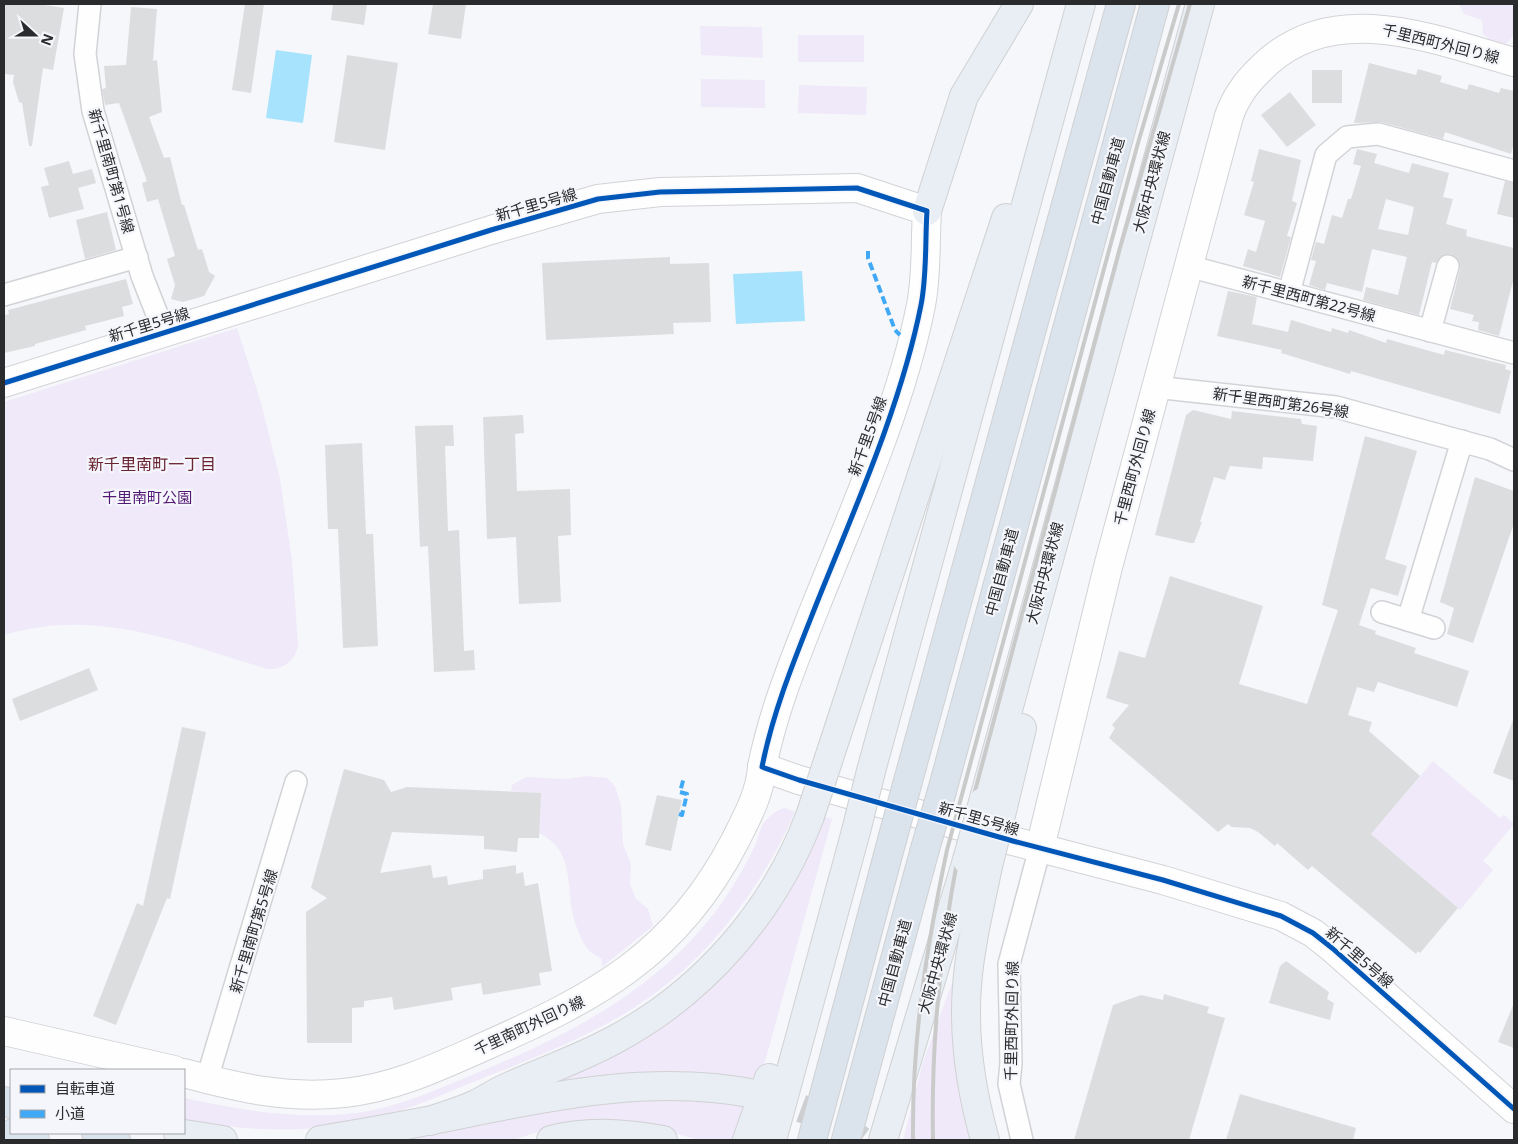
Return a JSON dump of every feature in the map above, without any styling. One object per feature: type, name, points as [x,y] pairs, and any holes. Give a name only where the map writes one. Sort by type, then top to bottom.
[{"type":"highway","points":[[812,1140],[908,781],[1121,4]]},
{"type":"highway","name":"中国自動車道","points":[[846,1140],[1155,4]]},
{"type":"highway","points":[[18,1134],[35,1140]]},
{"type":"highway","points":[[99,1134],[116,1140]]},
{"type":"main road","points":[[926,210],[964,96],[1019,4]]},
{"type":"main road","points":[[772,1140],[1081,4]]},
{"type":"main road","name":"大阪中央環状線","points":[[884,1140],[978,863],[993,805],[1042,578],[1200,4]]},
{"type":"main road","points":[[430,1121],[476,1104],[498,1090],[599,1048],[647,1020],[685,993],[727,952],[764,905],[789,863],[810,816],[993,254],[1072,38]]},
{"type":"main road","points":[[978,863],[966,1010],[970,1067],[976,1107],[985,1140]]},
{"type":"main road","points":[[747,1140],[759,1111],[779,1046],[828,935]]},
{"type":"main road","points":[[320,1140],[430,1121],[525,1101],[633,1086],[690,1085],[754,1094]]},
{"type":"main road","points":[[184,1134],[223,1140]]},
{"type":"main road","points":[[551,1140],[584,1134],[607,1134],[663,1140]]},
{"type":"street","name":"新千里南町第1号線","points":[[90,4],[86,54],[93,111],[137,256],[164,332]]},
{"type":"street","name":"千里西町外回り線","points":[[1022,1140],[1009,1084],[1011,1064],[1009,964],[1040,848],[1108,567],[1232,106],[1252,77],[1272,58],[1292,44],[1324,30],[1366,26],[1413,34],[1514,62]]},
{"type":"street","points":[[1289,293],[1326,155],[1347,137],[1378,134],[1514,171]]},
{"type":"street","name":"新千里5号線","points":[[4,383],[491,230],[598,199],[660,192],[857,188],[926,210],[923,292],[909,350],[885,426],[796,655],[769,733],[762,767],[799,780],[1040,848],[1164,880],[1273,913],[1295,922],[1332,948],[1514,1110]]},
{"type":"street","points":[[4,295],[137,256]]},
{"type":"street","name":"新千里西町第22号線","points":[[1188,266],[1514,353]]},
{"type":"street","points":[[1430,330],[1448,266]]},
{"type":"street","name":"新千里西町第26号線","points":[[1156,387],[1336,407],[1490,449],[1514,460]]},
{"type":"street","points":[[1408,620],[1462,441]]},
{"type":"street","points":[[1382,612],[1434,628]]},
{"type":"street","name":"千里南町外回り線","points":[[196,1076],[248,1089],[288,1095],[342,1094],[375,1089],[442,1066],[542,1021],[586,998],[644,957],[677,926],[705,892],[724,863],[757,796],[762,767]]},
{"type":"street","name":"新千里南町第5号線","points":[[196,1076],[296,782]]},
{"type":"street","points":[[4,1031],[170,1069]]},
{"type":"green space","points":[[1459,4],[1514,4],[1514,35],[1507,43],[1494,43],[1483,34],[1482,20],[1464,14]]},
{"type":"green space","points":[[700,26],[762,27],[763,58],[701,55]]},
{"type":"green space","points":[[798,35],[864,35],[864,62],[798,62]]},
{"type":"green space","points":[[701,79],[765,80],[765,108],[701,107]]},
{"type":"green space","points":[[799,85],[867,87],[866,115],[798,113]]},
{"type":"green space","name":"千里南町公園","points":[[237,328],[260,399],[280,479],[292,560],[298,644],[292,660],[278,668],[267,669],[169,639],[105,626],[38,627],[4,635],[4,402]]},
{"type":"green space","points":[[1433,761],[1500,818],[1504,815],[1514,824],[1483,861],[1493,870],[1460,910],[1371,834]]},
{"type":"green space","points":[[586,776],[607,778],[615,786],[621,805],[623,844],[631,864],[630,884],[636,899],[648,909],[653,926],[602,967],[602,959],[586,947],[576,925],[563,857],[550,840],[539,833],[539,794],[511,791],[512,785],[526,777],[567,779]]},
{"type":"green space","points":[[785,808],[795,812],[765,870],[748,897],[728,923],[684,970],[659,991],[597,1029],[543,1054],[426,1101],[364,1121],[319,1128],[274,1130],[229,1127],[185,1120],[185,1098],[269,1113],[334,1115],[370,1111],[412,1099],[440,1088],[536,1047],[570,1030],[633,991],[663,967],[690,941],[715,912],[731,889],[754,848],[764,823],[775,812]]},
{"type":"green space","points":[[816,814],[832,819],[759,1083],[719,1075],[561,1084],[535,1083],[676,1008]]},
{"type":"green space","points":[[952,983],[959,1085],[974,1140],[903,1140],[923,1062]]},
{"type":"green space","points":[[687,1098],[751,1107],[738,1140],[700,1140],[646,1126],[544,1130],[513,1140],[390,1140],[492,1120],[611,1101]]},
{"type":"water","points":[[276,50],[312,55],[303,123],[266,118]]},
{"type":"water","points":[[802,271],[805,321],[736,324],[733,274]]},
{"type":"building","points":[[4,4],[38,4],[64,8],[53,70],[43,68],[32,146],[29,146],[22,103],[19,102],[13,82],[14,75],[4,74]]},
{"type":"building","points":[[245,4],[264,4],[251,93],[232,90]]},
{"type":"building","points":[[333,4],[367,4],[364,25],[331,20]]},
{"type":"building","points":[[433,4],[466,4],[461,39],[428,34]]},
{"type":"building","points":[[131,7],[157,9],[153,61],[157,60],[162,112],[149,117],[164,158],[170,157],[182,205],[184,205],[198,250],[202,249],[209,272],[215,276],[204,296],[183,302],[171,299],[175,285],[167,259],[175,256],[158,199],[147,202],[142,183],[147,181],[119,103],[105,105],[102,89],[106,88],[104,66],[126,65]]},
{"type":"building","points":[[347,55],[398,63],[385,150],[334,142]]},
{"type":"building","points":[[1369,63],[1416,75],[1418,69],[1442,76],[1440,82],[1467,90],[1469,84],[1499,93],[1501,88],[1514,91],[1514,142],[1511,154],[1445,132],[1443,139],[1381,122],[1354,123]]},
{"type":"building","points":[[1312,70],[1342,70],[1342,103],[1312,103]]},
{"type":"building","points":[[1290,92],[1316,125],[1287,147],[1261,115]]},
{"type":"building","points":[[1259,149],[1301,160],[1292,201],[1297,203],[1287,236],[1291,237],[1280,277],[1243,266],[1248,249],[1256,252],[1265,221],[1244,215],[1254,182],[1251,181]]},
{"type":"building","points":[[1357,149],[1377,154],[1374,163],[1409,173],[1412,163],[1449,173],[1443,197],[1453,199],[1446,224],[1467,230],[1466,236],[1514,248],[1514,277],[1499,336],[1478,330],[1479,322],[1472,321],[1474,315],[1450,309],[1460,269],[1457,258],[1451,254],[1440,257],[1436,263],[1432,262],[1419,315],[1363,300],[1366,287],[1398,295],[1407,257],[1372,249],[1362,292],[1327,283],[1325,290],[1309,285],[1316,261],[1311,260],[1316,242],[1324,244],[1332,215],[1342,218],[1348,199],[1351,199],[1361,166],[1353,164]],"holes":[[[1386,199],[1414,207],[1408,235],[1378,229]]]},
{"type":"building","points":[[69,161],[73,174],[92,169],[96,183],[78,188],[84,209],[49,218],[41,187],[49,185],[44,168]]},
{"type":"building","points":[[1505,181],[1514,183],[1514,218],[1497,214]]},
{"type":"building","points":[[107,212],[116,250],[85,259],[76,220]]},
{"type":"building","points":[[670,257],[670,264],[709,263],[711,322],[673,323],[674,334],[546,340],[542,263]]},
{"type":"building","points":[[126,279],[133,304],[122,307],[124,316],[85,326],[86,330],[35,344],[35,346],[4,353],[4,315],[9,314],[8,310]]},
{"type":"building","points":[[1228,291],[1257,297],[1252,324],[1288,332],[1291,320],[1331,332],[1332,328],[1348,333],[1349,330],[1386,343],[1387,339],[1444,355],[1445,350],[1506,365],[1505,369],[1511,371],[1500,414],[1351,371],[1350,374],[1281,353],[1282,350],[1217,336]]},
{"type":"building","points":[[1193,410],[1231,419],[1232,411],[1301,419],[1302,424],[1317,426],[1313,461],[1263,457],[1262,469],[1230,466],[1225,480],[1214,477],[1200,522],[1202,522],[1194,543],[1191,543],[1155,535],[1186,415]]},
{"type":"building","points":[[523,415],[524,433],[515,434],[517,491],[570,489],[571,535],[558,536],[561,602],[519,604],[516,537],[487,539],[483,417]]},
{"type":"building","points":[[453,425],[454,446],[445,446],[448,531],[459,530],[464,651],[474,650],[475,670],[434,672],[428,546],[420,547],[415,426]]},
{"type":"building","points":[[1365,436],[1417,451],[1385,559],[1407,566],[1398,596],[1371,588],[1359,625],[1376,631],[1375,634],[1416,648],[1414,653],[1469,671],[1457,707],[1378,682],[1374,692],[1357,687],[1348,715],[1372,722],[1369,731],[1420,776],[1371,834],[1458,908],[1420,953],[1418,951],[1416,954],[1312,866],[1308,870],[1277,843],[1275,846],[1250,828],[1232,827],[1228,824],[1218,832],[1109,738],[1115,728],[1112,725],[1129,705],[1106,698],[1119,651],[1145,658],[1170,576],[1263,606],[1239,684],[1307,704],[1338,610],[1322,605]]},
{"type":"building","points":[[362,443],[366,534],[373,534],[378,646],[343,648],[338,529],[328,529],[325,445]]},
{"type":"building","points":[[1475,477],[1514,491],[1514,523],[1473,643],[1447,634],[1454,608],[1440,602]]},
{"type":"building","points":[[89,668],[98,690],[20,721],[12,699]]},
{"type":"building","points":[[1514,720],[1514,781],[1493,773]]},
{"type":"building","points":[[182,727],[206,732],[170,899],[167,898],[116,1025],[93,1016],[137,903],[143,906]]},
{"type":"building","points":[[344,769],[384,780],[391,792],[407,787],[541,793],[539,838],[518,838],[517,852],[484,849],[484,836],[392,832],[380,873],[431,865],[433,878],[447,876],[448,885],[483,879],[483,870],[516,865],[516,874],[523,872],[525,886],[538,883],[552,971],[539,973],[541,985],[483,995],[481,983],[451,988],[453,1000],[394,1010],[392,997],[364,1001],[364,1007],[352,1008],[352,1043],[307,1043],[306,912],[327,898],[311,888]]},
{"type":"building","points":[[657,795],[682,800],[671,851],[645,845]]},
{"type":"building","points":[[1286,961],[1329,992],[1327,999],[1334,1003],[1330,1020],[1269,1003],[1280,966]]},
{"type":"building","points":[[1164,994],[1209,1007],[1207,1013],[1225,1018],[1189,1140],[1074,1140],[1113,1005],[1141,995],[1163,1000]]},
{"type":"building","points":[[1514,1003],[1514,1048],[1498,1042]]},
{"type":"building","points":[[1240,1094],[1356,1128],[1353,1140],[1226,1140]]},
{"type":"tunnel","points":[[761,1096],[813,1113],[838,1125],[861,1140]]},
{"type":"railway","points":[[913,1140],[915,1066],[922,994],[947,850],[1138,143],[1179,4]]},
{"type":"railway","points":[[933,1140],[935,1031],[938,995],[952,887],[959,851],[1120,248],[1190,4]]},
{"type":"marked path","points":[[868,251],[868,258],[895,330],[900,335]]},
{"type":"marked path","points":[[679,814],[682,815],[687,794],[680,792],[684,777]]},
{"type":"cycle path","points":[[4,383],[491,230],[598,199],[660,192],[857,188],[927,211],[923,294],[902,381],[861,495],[785,685],[762,767],[799,780],[1013,841],[1163,880],[1281,916],[1313,933],[1332,948],[1514,1109]]},
{"type":"district","name":"新千里南町一丁目","points":[[152,464]]}]
